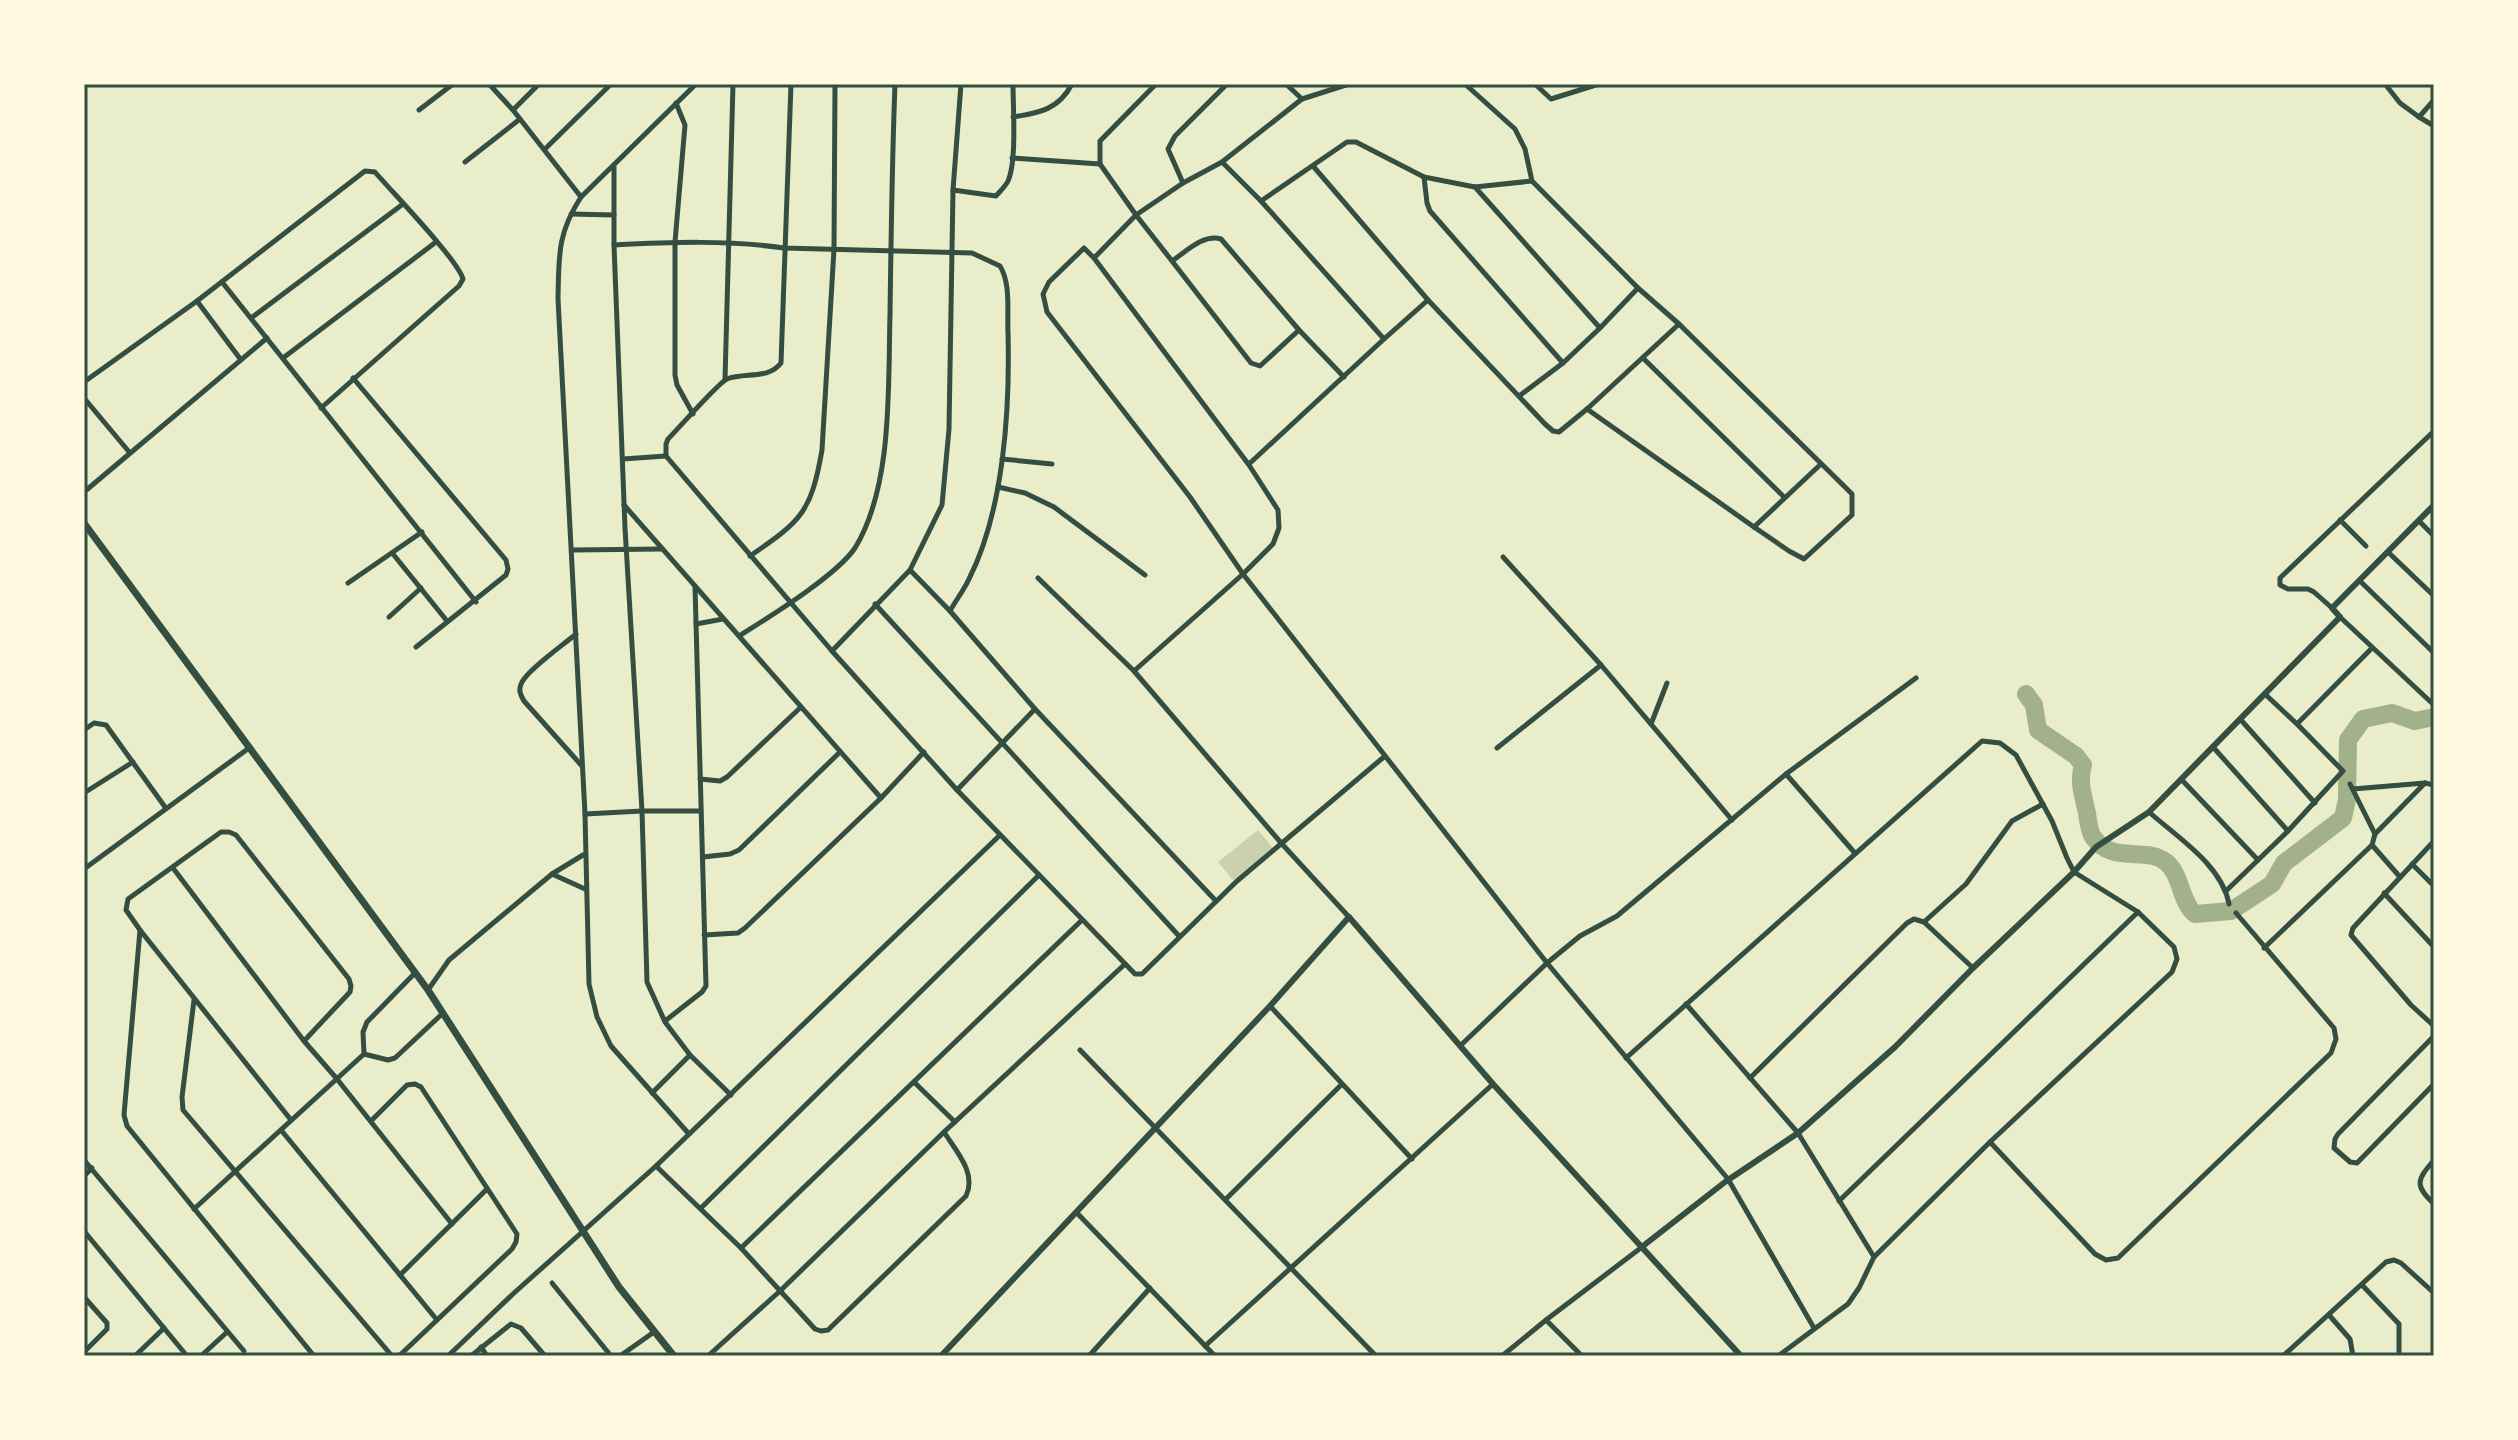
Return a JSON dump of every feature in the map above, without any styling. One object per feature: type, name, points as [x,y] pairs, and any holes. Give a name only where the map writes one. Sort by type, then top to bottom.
[{"type":"main road","points":[[84,523],[428,990],[582,1233],[619,1287],[674,1356]]},
{"type":"street","points":[[419,110],[453,84]]},
{"type":"street","points":[[489,84],[581,197]]},
{"type":"street","points":[[513,110],[539,84]]},
{"type":"street","points":[[545,149],[611,84]]},
{"type":"street","points":[[689,1134],[611,1046],[597,1017],[589,984],[583,767],[558,299],[560,243],[570,214],[581,197],[696,84]]},
{"type":"street","points":[[725,380],[733,84]]},
{"type":"street","points":[[791,84],[781,363],[776,370],[768,373],[725,380],[668,439],[666,456],[832,651],[999,836],[1135,974],[1142,974],[1237,881],[1385,756]]},
{"type":"street","points":[[750,556],[788,530],[811,498],[817,480],[822,450],[834,249],[835,84]]},
{"type":"street","points":[[739,636],[791,603],[854,549],[875,497],[882,472],[887,403],[895,84]]},
{"type":"street","points":[[832,651],[910,570],[942,505],[945,492],[953,190],[961,84]]},
{"type":"street","points":[[953,190],[996,196],[1010,177],[1013,84]]},
{"type":"street","points":[[1013,117],[1044,111],[1064,99],[1072,84]]},
{"type":"street","points":[[1156,84],[1100,141],[1100,164],[1251,363],[1260,366],[1299,330]]},
{"type":"street","points":[[1183,183],[1168,149],[1171,141],[1227,84]]},
{"type":"street","points":[[1286,84],[1302,99]]},
{"type":"street","points":[[1094,258],[1136,215],[1183,183],[1222,162],[1302,99],[1349,84]]},
{"type":"street","points":[[1465,84],[1515,129],[1525,149],[1532,181],[1852,494],[1852,515],[1804,559],[1587,409]]},
{"type":"street","points":[[1535,84],[1551,99],[1599,84]]},
{"type":"street","points":[[2387,85],[2400,103],[2434,126]]},
{"type":"street","points":[[2419,117],[2434,100]]},
{"type":"street","points":[[676,103],[685,125],[675,242],[675,375],[693,414]]},
{"type":"street","points":[[465,162],[520,119]]},
{"type":"street","points":[[1261,201],[1347,142],[1356,142],[1424,177],[1475,187],[1532,181]]},
{"type":"street","points":[[1012,158],[1100,164]]},
{"type":"street","points":[[1222,162],[1261,201],[1384,339]]},
{"type":"street","points":[[614,166],[624,505],[642,811],[647,982],[665,1022],[690,1055],[731,1095]]},
{"type":"street","points":[[1313,166],[1428,300],[1553,431],[1559,432],[1587,409],[1679,324]]},
{"type":"street","points":[[84,382],[197,301],[365,171],[375,172],[461,271],[463,279],[459,286],[321,408]]},
{"type":"street","points":[[1424,177],[1430,211],[1563,363]]},
{"type":"street","points":[[1475,187],[1600,328]]},
{"type":"street","points":[[251,318],[403,204]]},
{"type":"street","points":[[570,214],[614,215]]},
{"type":"street","points":[[1172,261],[1205,238],[1221,239],[1344,377]]},
{"type":"street","points":[[283,358],[436,242]]},
{"type":"street","points":[[614,245],[728,243],[784,248],[972,253],[1000,266],[1006,280],[1008,354],[998,487],[974,568],[950,611]]},
{"type":"street","points":[[1134,671],[1243,574],[1273,544],[1279,528],[1278,510],[1249,465],[1084,248],[1049,282],[1043,294],[1047,312],[1190,497],[1243,574],[1547,963],[1728,1179],[1814,1328]]},
{"type":"street","points":[[222,282],[476,602]]},
{"type":"street","points":[[1519,397],[1563,363],[1638,288]]},
{"type":"street","points":[[1249,465],[1428,300]]},
{"type":"street","points":[[197,301],[241,360]]},
{"type":"street","points":[[84,492],[267,338]]},
{"type":"street","points":[[1643,358],[1784,497]]},
{"type":"street","points":[[353,378],[506,560],[506,575],[416,647]]},
{"type":"street","points":[[84,398],[130,453]]},
{"type":"street","points":[[2434,431],[2279,581],[2284,588],[2314,592],[2434,705]]},
{"type":"street","points":[[623,459],[666,456]]},
{"type":"street","points":[[1002,459],[1052,464]]},
{"type":"street","points":[[1754,527],[1821,464]]},
{"type":"street","points":[[998,487],[1025,493],[1054,507],[1145,575]]},
{"type":"street","points":[[624,505],[881,798]]},
{"type":"street","points":[[2332,608],[2434,505]]},
{"type":"street","points":[[2340,520],[2366,546]]},
{"type":"street","points":[[2419,521],[2434,536]]},
{"type":"street","points":[[348,583],[422,532]]},
{"type":"street","points":[[573,550],[663,549]]},
{"type":"street","points":[[2388,552],[2434,596]]},
{"type":"street","points":[[393,554],[447,621]]},
{"type":"street","points":[[1503,557],[1601,665],[1732,820]]},
{"type":"street","points":[[910,570],[1035,709],[1216,901]]},
{"type":"street","points":[[1038,578],[1134,671],[1493,1084],[1741,1356]]},
{"type":"street","points":[[2360,581],[2434,653]]},
{"type":"street","points":[[665,1022],[706,986],[695,586]]},
{"type":"street","points":[[389,617],[421,588]]},
{"type":"street","points":[[875,604],[1179,936]]},
{"type":"street","points":[[1502,1356],[1728,1179],[1798,1133],[1895,1047],[2096,847],[2149,812],[2340,617]]},
{"type":"street","points":[[696,624],[724,619]]},
{"type":"street","points":[[576,634],[528,675],[520,684],[520,693],[583,767]]},
{"type":"street","points":[[2297,724],[2372,648]]},
{"type":"street","points":[[1497,748],[1601,665]]},
{"type":"street","points":[[1460,1046],[1580,936],[1617,916],[1786,774],[1916,678]]},
{"type":"street","points":[[1651,724],[1667,683]]},
{"type":"street","points":[[2227,890],[2288,831],[2343,771],[2266,695]]},
{"type":"street","points":[[700,779],[720,781],[727,777],[801,707]]},
{"type":"street","points":[[957,790],[1035,709]]},
{"type":"street","points":[[2241,720],[2315,803]]},
{"type":"street","points":[[84,730],[94,723],[106,725],[165,807]]},
{"type":"street","points":[[1626,1058],[1982,741],[2000,743],[2016,755],[2043,804],[2074,872],[2138,912],[2174,947],[2177,959],[2172,972],[1990,1142],[1874,1257],[1848,1304],[1778,1356]]},
{"type":"street","points":[[2213,747],[2288,831]]},
{"type":"street","points":[[84,869],[249,748]]},
{"type":"street","points":[[703,857],[739,850],[840,752]]},
{"type":"street","points":[[704,935],[738,933],[745,928],[881,798],[924,752]]},
{"type":"street","points":[[84,793],[133,762]]},
{"type":"street","points":[[1786,774],[1854,852]]},
{"type":"street","points":[[2181,779],[2258,860]]},
{"type":"street","points":[[2264,948],[2372,845],[2375,834],[2425,783]]},
{"type":"street","points":[[2375,834],[2352,786],[2434,785]]},
{"type":"street","points":[[1924,922],[1966,884],[2012,821],[2043,804]]},
{"type":"street","points":[[585,814],[701,811]]},
{"type":"street","points":[[2149,812],[2215,871],[2227,890],[2229,904]]},
{"type":"street","points":[[291,1120],[140,930],[126,910],[128,899],[221,832],[236,835],[349,979],[350,992],[304,1041]]},
{"type":"street","points":[[448,1356],[656,1166],[999,836]]},
{"type":"street","points":[[2434,841],[2353,928],[2351,935],[2411,1005],[2434,1026]]},
{"type":"street","points":[[2372,845],[2400,877]]},
{"type":"street","points":[[428,990],[449,960],[552,874],[584,854]]},
{"type":"street","points":[[2412,864],[2434,886]]},
{"type":"street","points":[[173,868],[304,1041],[452,1224]]},
{"type":"street","points":[[552,874],[585,889]]},
{"type":"street","points":[[701,1208],[1039,875]]},
{"type":"street","points":[[2384,893],[2434,947]]},
{"type":"street","points":[[1839,1201],[2138,912]]},
{"type":"street","points":[[1990,1142],[2095,1254],[2106,1260],[2118,1258],[2331,1053],[2336,1039],[2334,1028],[2236,913]]},
{"type":"street","points":[[941,1356],[1270,1006],[1349,917]]},
{"type":"street","points":[[1750,1078],[1914,919],[1924,922],[1973,968]]},
{"type":"street","points":[[741,1248],[1082,920]]},
{"type":"street","points":[[140,930],[124,1115],[127,1126],[314,1356]]},
{"type":"street","points":[[708,1356],[1125,964]]},
{"type":"street","points":[[194,1209],[364,1054],[363,1032],[367,1022],[415,973]]},
{"type":"street","points":[[194,999],[183,1110],[392,1356]]},
{"type":"street","points":[[1686,1004],[1798,1133],[1874,1257]]},
{"type":"street","points":[[1270,1006],[1412,1159]]},
{"type":"street","points":[[364,1054],[388,1060],[395,1058],[442,1014]]},
{"type":"street","points":[[2434,1036],[2338,1134],[2334,1148],[2350,1162],[2357,1163],[2434,1084]]},
{"type":"street","points":[[1080,1050],[1376,1356]]},
{"type":"street","points":[[652,1093],[690,1055]]},
{"type":"street","points":[[914,1082],[955,1122]]},
{"type":"street","points":[[1205,1346],[1493,1084]]},
{"type":"street","points":[[371,1121],[407,1085],[421,1087],[517,1234],[516,1242],[399,1356]]},
{"type":"street","points":[[1226,1199],[1341,1085]]},
{"type":"street","points":[[281,1130],[437,1320]]},
{"type":"street","points":[[656,1166],[741,1248],[815,1329],[828,1330],[966,1196],[970,1188],[969,1173],[944,1132]]},
{"type":"street","points":[[84,1160],[244,1351]]},
{"type":"street","points":[[2434,1160],[2419,1183],[2434,1204]]},
{"type":"street","points":[[84,1176],[92,1168]]},
{"type":"street","points":[[400,1275],[487,1189]]},
{"type":"street","points":[[1077,1213],[1215,1356]]},
{"type":"street","points":[[84,1231],[187,1356]]},
{"type":"street","points":[[2288,1354],[2386,1262],[2394,1260],[2410,1269],[2434,1293]]},
{"type":"street","points":[[552,1283],[611,1356]]},
{"type":"street","points":[[2362,1285],[2399,1324],[2399,1356]]},
{"type":"street","points":[[1089,1356],[1150,1288]]},
{"type":"street","points":[[84,1297],[107,1323],[104,1335],[84,1352]]},
{"type":"street","points":[[2329,1315],[2350,1339],[2353,1356]]},
{"type":"street","points":[[1546,1320],[1582,1356]]},
{"type":"street","points":[[471,1356],[511,1324],[521,1328],[545,1356]]},
{"type":"street","points":[[135,1356],[164,1328]]},
{"type":"street","points":[[620,1356],[655,1331]]},
{"type":"street","points":[[201,1356],[226,1333]]},
{"type":"street","points":[[481,1347],[487,1356]]},
{"type":"green space","points":[[1258,830],[1273,848],[1233,880],[1218,862]]},
{"type":"waterway","points":[[2026,694],[2034,705],[2038,730],[2076,756],[2083,765],[2082,789],[2093,837],[2110,850],[2149,855],[2166,862],[2175,874],[2186,903],[2195,914],[2231,911],[2272,884],[2284,863],[2343,818],[2347,799],[2348,740],[2363,719],[2392,713],[2415,721],[2434,717]]}]
